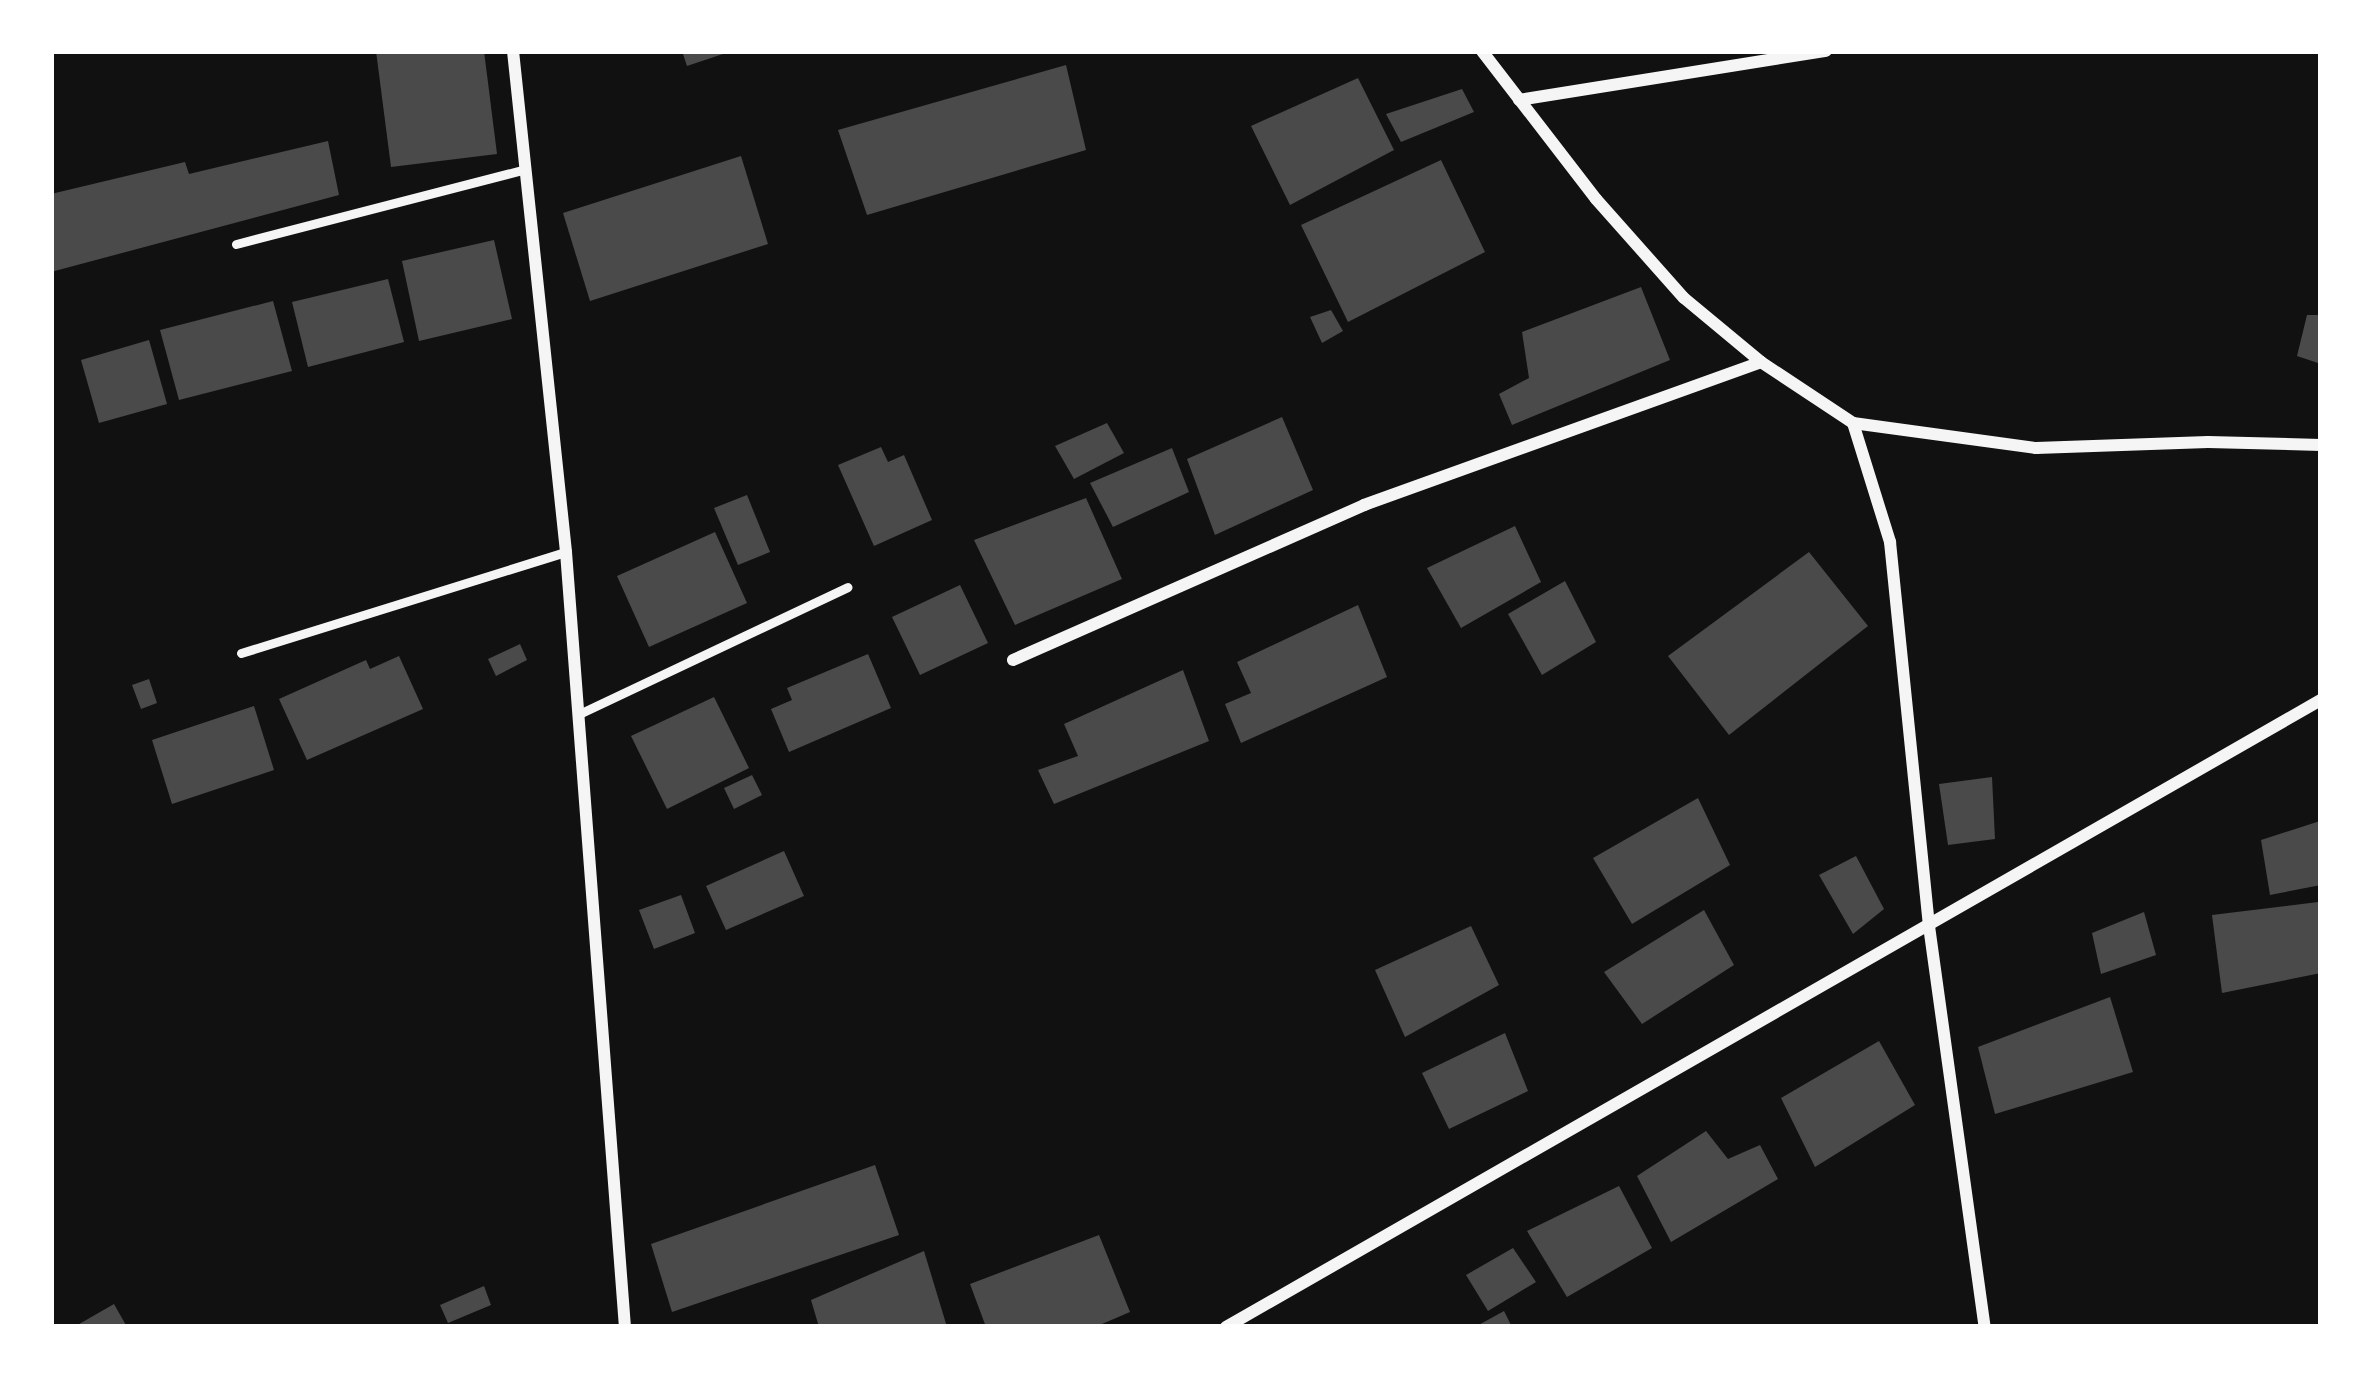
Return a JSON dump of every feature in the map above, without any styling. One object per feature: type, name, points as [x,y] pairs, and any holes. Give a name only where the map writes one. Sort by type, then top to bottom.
[{"type":"street","points":[[513,51],[566,552],[626,1327]]},
{"type":"street","points":[[1481,51],[1684,298],[1761,362],[1853,423],[2036,448],[2208,442],[2321,445]]},
{"type":"street","points":[[1519,100],[1826,51]]},
{"type":"street","points":[[1013,660],[1364,505],[1761,362]]},
{"type":"street","points":[[1853,423],[1890,542],[1929,926],[1985,1327]]},
{"type":"street","points":[[1226,1327],[2321,700]]},
{"type":"lane","points":[[236,244],[525,169]]},
{"type":"lane","points":[[241,653],[566,552]]},
{"type":"lane","points":[[579,714],[848,586]]},
{"type":"building","points":[[376,51],[484,51],[497,154],[391,167]]},
{"type":"building","points":[[682,51],[729,51],[729,52],[687,66]]},
{"type":"building","points":[[1066,65],[1086,150],[867,215],[838,130]]},
{"type":"building","points":[[1358,78],[1394,150],[1290,205],[1251,126]]},
{"type":"building","points":[[1462,89],[1474,112],[1401,142],[1386,114]]},
{"type":"building","points":[[328,141],[339,195],[51,272],[51,194],[185,162],[189,174]]},
{"type":"building","points":[[741,156],[768,244],[590,301],[563,213]]},
{"type":"building","points":[[1441,160],[1485,252],[1348,322],[1301,225]]},
{"type":"building","points":[[494,240],[512,319],[419,341],[402,261]]},
{"type":"building","points":[[388,279],[404,342],[308,367],[292,302]]},
{"type":"building","points":[[1641,287],[1670,360],[1512,425],[1499,394],[1529,378],[1522,332]]},
{"type":"building","points":[[273,301],[292,371],[179,400],[160,330]]},
{"type":"building","points":[[1331,310],[1343,331],[1322,343],[1310,317]]},
{"type":"building","points":[[2307,315],[2321,315],[2321,364],[2297,356]]},
{"type":"building","points":[[149,340],[167,404],[99,423],[81,360]]},
{"type":"building","points":[[1282,417],[1313,490],[1215,535],[1187,459]]},
{"type":"building","points":[[1107,423],[1124,453],[1074,479],[1055,446]]},
{"type":"building","points":[[881,447],[888,462],[904,455],[932,520],[874,546],[838,465]]},
{"type":"building","points":[[1172,448],[1189,492],[1113,527],[1090,483]]},
{"type":"building","points":[[747,495],[770,552],[738,565],[714,508]]},
{"type":"building","points":[[1086,498],[1122,579],[1015,625],[974,540]]},
{"type":"building","points":[[1515,526],[1541,582],[1461,628],[1427,568]]},
{"type":"building","points":[[715,532],[747,603],[649,647],[617,576]]},
{"type":"building","points":[[1809,552],[1868,626],[1729,735],[1668,656]]},
{"type":"building","points":[[1565,581],[1596,642],[1542,675],[1508,614]]},
{"type":"building","points":[[960,585],[988,643],[920,675],[892,617]]},
{"type":"building","points":[[1358,605],[1387,677],[1241,743],[1225,704],[1251,693],[1237,662]]},
{"type":"building","points":[[520,644],[527,660],[496,676],[488,659]]},
{"type":"building","points":[[868,654],[891,708],[789,752],[771,709],[792,700],[787,688]]},
{"type":"building","points":[[399,656],[423,709],[307,760],[279,699],[366,660],[370,669]]},
{"type":"building","points":[[1183,670],[1209,741],[1054,804],[1038,770],[1078,756],[1064,724]]},
{"type":"building","points":[[149,679],[157,703],[141,709],[132,685]]},
{"type":"building","points":[[714,697],[749,768],[667,809],[631,736]]},
{"type":"building","points":[[254,706],[274,770],[172,804],[152,740]]},
{"type":"building","points":[[752,775],[762,795],[734,809],[724,788]]},
{"type":"building","points":[[1992,777],[1995,839],[1948,845],[1939,784]]},
{"type":"building","points":[[1698,798],[1730,865],[1632,924],[1593,858]]},
{"type":"building","points":[[2320,821],[2321,885],[2270,895],[2261,840]]},
{"type":"building","points":[[784,851],[804,896],[726,930],[706,886]]},
{"type":"building","points":[[1856,856],[1884,909],[1853,934],[1819,875]]},
{"type":"building","points":[[681,895],[695,933],[654,949],[639,910]]},
{"type":"building","points":[[2318,902],[2321,973],[2222,993],[2212,915]]},
{"type":"building","points":[[1704,910],[1734,965],[1642,1024],[1604,972]]},
{"type":"building","points":[[2144,912],[2156,955],[2101,974],[2092,933]]},
{"type":"building","points":[[1471,926],[1499,985],[1405,1037],[1375,970]]},
{"type":"building","points":[[2110,997],[2133,1072],[1995,1114],[1978,1047]]},
{"type":"building","points":[[1505,1033],[1528,1091],[1449,1129],[1422,1073]]},
{"type":"building","points":[[1879,1041],[1915,1105],[1815,1167],[1781,1098]]},
{"type":"building","points":[[1706,1131],[1728,1159],[1760,1145],[1778,1179],[1671,1242],[1637,1176]]},
{"type":"building","points":[[875,1165],[899,1235],[672,1312],[651,1244]]},
{"type":"building","points":[[1619,1186],[1652,1248],[1567,1297],[1527,1231]]},
{"type":"building","points":[[1099,1235],[1130,1312],[1095,1327],[986,1327],[970,1284]]},
{"type":"building","points":[[1513,1248],[1536,1282],[1488,1311],[1466,1275]]},
{"type":"building","points":[[924,1251],[947,1327],[819,1327],[811,1300]]},
{"type":"building","points":[[484,1286],[491,1305],[448,1323],[440,1305]]},
{"type":"building","points":[[114,1304],[127,1327],[74,1327]]},
{"type":"building","points":[[1504,1311],[1512,1327],[1475,1327]]}]
